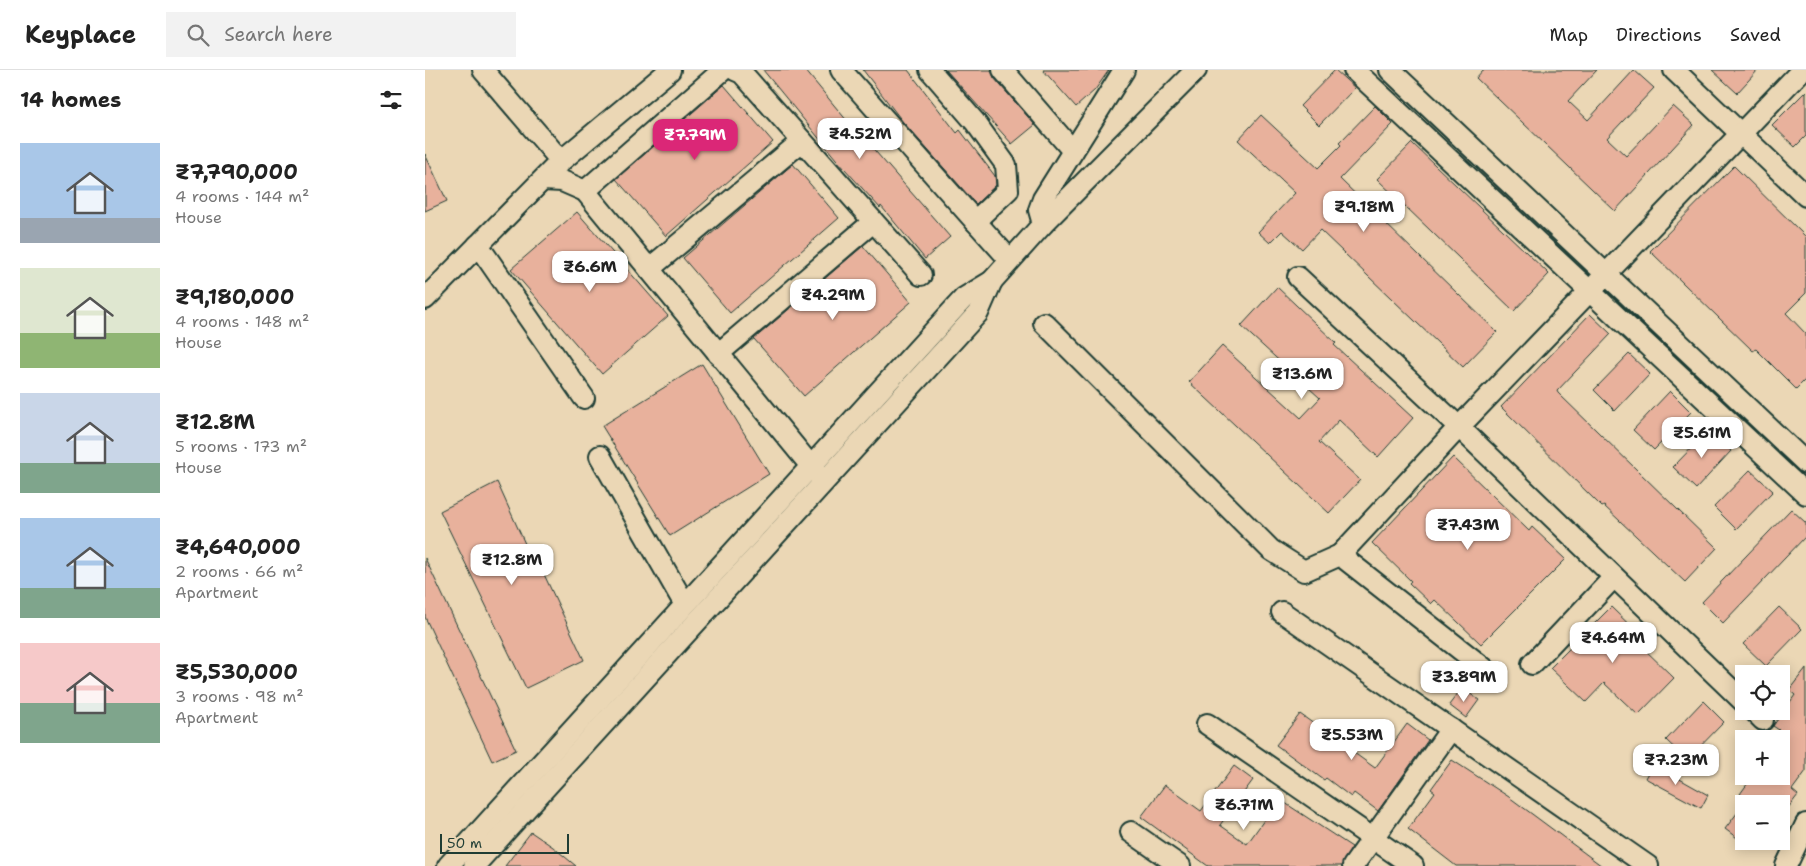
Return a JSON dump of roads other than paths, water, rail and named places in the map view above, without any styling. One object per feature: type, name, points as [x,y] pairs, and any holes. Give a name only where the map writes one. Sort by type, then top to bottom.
[{"type":"street","points":[[483,70],[561,161]]},
{"type":"street","points":[[585,191],[723,70]]},
{"type":"street","points":[[735,70],[741,73],[921,275]]},
{"type":"street","points":[[841,70],[1010,260]]},
{"type":"street","points":[[930,70],[975,122],[1006,165],[1008,190],[975,221]]},
{"type":"street","points":[[1003,70],[1073,151]]},
{"type":"street","points":[[1043,224],[1039,210],[1043,199],[1123,70]]},
{"type":"street","points":[[474,866],[818,475],[964,298],[992,281],[1043,224],[1196,70]]},
{"type":"street","points":[[1354,70],[1806,494]]},
{"type":"street","points":[[1390,70],[1806,463]]},
{"type":"street","points":[[1674,70],[1806,196]]},
{"type":"street","points":[[1044,323],[1271,550],[1304,570],[1340,554],[1459,426],[1802,70]]},
{"type":"street","points":[[425,299],[561,161],[660,73]]},
{"type":"street","points":[[649,269],[802,141]]},
{"type":"street","points":[[543,180],[562,182],[585,191],[818,475]]},
{"type":"street","points":[[718,354],[873,222]]},
{"type":"street","points":[[478,246],[585,398]]},
{"type":"street","points":[[1298,277],[1459,426],[1735,693]]},
{"type":"street","points":[[600,456],[684,603]]},
{"type":"street","points":[[448,866],[684,603],[818,475]]},
{"type":"street","points":[[1340,554],[1485,668]]},
{"type":"street","points":[[1532,664],[1614,577]]},
{"type":"street","points":[[1282,612],[1648,866]]},
{"type":"street","points":[[1207,724],[1413,866]]},
{"type":"street","points":[[1353,866],[1451,729]]},
{"type":"street","points":[[1786,866],[1806,824]]},
{"type":"street","points":[[1131,832],[1180,866]]}]
